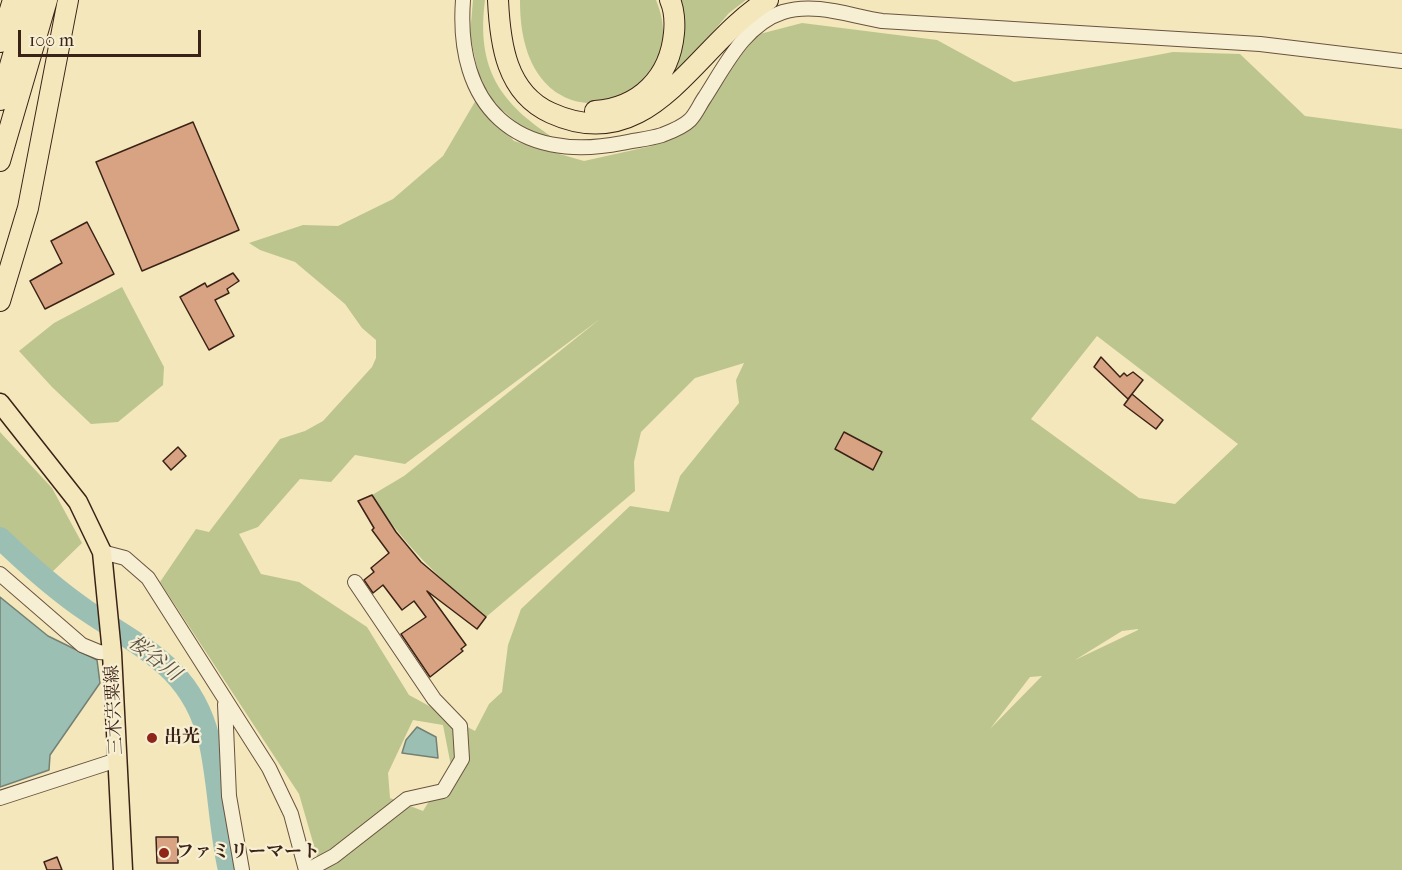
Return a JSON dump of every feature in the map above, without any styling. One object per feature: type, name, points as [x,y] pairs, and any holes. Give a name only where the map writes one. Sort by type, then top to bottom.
[{"type":"highway","points":[[0,42],[13,0]]},
{"type":"highway","points":[[0,100],[29,0]]},
{"type":"highway","points":[[0,161],[46,0]]},
{"type":"highway","points":[[0,301],[28,208],[68,0]]},
{"type":"highway","points":[[498,0],[499,38],[516,83],[540,108],[571,122],[598,125],[626,119],[646,110],[670,92],[745,14],[768,0]]},
{"type":"highway","points":[[510,0],[512,31],[518,58],[529,78],[543,94],[567,108],[587,112],[607,110],[627,104],[645,94],[664,70],[672,54],[674,28],[670,0]]},
{"type":"main road","name":"三木宍粟線","points":[[0,403],[78,502],[102,552],[111,648],[123,870]]},
{"type":"street","points":[[463,0],[462,22],[466,61],[475,87],[489,108],[518,135],[550,145],[598,148],[661,135],[689,121],[750,31],[783,12],[828,9],[882,21],[1260,44],[1402,61]]},
{"type":"street","points":[[102,552],[125,558],[148,578],[224,702],[269,768],[291,814],[307,870],[334,856],[406,799],[443,791],[462,759],[460,726],[434,699],[355,582]]},
{"type":"street","points":[[0,574],[82,645],[99,652],[111,648]]},
{"type":"street","points":[[224,702],[229,796],[242,870]]},
{"type":"street","points":[[0,798],[117,760]]},
{"type":"green space","points":[[473,0],[485,0],[484,46],[496,82],[520,113],[557,140],[525,130],[492,101],[479,77],[470,35]]},
{"type":"green space","points":[[520,0],[656,0],[663,37],[654,68],[632,91],[604,102],[574,101],[547,85],[527,52]]},
{"type":"green space","points":[[678,0],[746,0],[729,13],[666,87],[680,44],[681,24]]},
{"type":"green space","points":[[802,23],[937,40],[1014,82],[1173,52],[1240,54],[1305,116],[1402,129],[1402,870],[321,870],[299,794],[160,582],[196,529],[209,532],[280,439],[305,431],[323,421],[372,367],[376,358],[376,340],[362,328],[345,304],[295,262],[260,250],[249,243],[303,225],[338,226],[393,199],[443,156],[476,100],[514,141],[584,161],[656,145],[685,132],[756,35]],"holes":[[[600,319],[404,476],[372,495],[397,530],[424,561],[486,617],[635,491],[634,462],[641,432],[695,378],[744,363],[736,380],[739,403],[680,476],[669,512],[630,506],[521,609],[508,645],[502,692],[489,704],[475,731],[409,695],[367,627],[299,582],[261,574],[239,534],[258,527],[300,479],[331,482],[355,455],[405,464]],[[1097,336],[1238,444],[1175,504],[1139,498],[1031,419]],[[1138,629],[1075,660],[1122,631]],[[1042,676],[1039,679],[990,729],[1030,677]],[[413,720],[443,725],[451,766],[423,811],[390,798],[388,773]]]},
{"type":"green space","points":[[122,287],[164,367],[163,385],[118,422],[91,424],[19,351],[54,323]]},
{"type":"green space","points":[[0,432],[52,488],[82,543],[50,574],[0,531]]},
{"type":"water","points":[[0,597],[48,636],[97,660],[100,683],[50,755],[49,770],[0,787]]},
{"type":"water","points":[[417,727],[436,737],[438,758],[402,753],[406,740]]},
{"type":"building","points":[[193,122],[239,230],[142,271],[96,162]]},
{"type":"building","points":[[87,222],[114,274],[45,309],[30,281],[62,263],[51,241]]},
{"type":"building","points":[[233,273],[239,281],[227,289],[229,293],[215,300],[234,336],[209,350],[180,297],[205,283],[207,287]]},
{"type":"building","points":[[1101,357],[1120,377],[1124,373],[1127,376],[1133,372],[1143,380],[1128,399],[1094,367]]},
{"type":"building","points":[[1132,394],[1163,420],[1156,429],[1124,405]]},
{"type":"building","points":[[844,432],[882,452],[873,470],[835,449]]},
{"type":"building","points":[[178,447],[186,456],[171,470],[163,461]]},
{"type":"building","points":[[372,495],[396,532],[421,562],[486,617],[477,629],[427,591],[466,645],[461,649],[463,651],[430,677],[401,634],[426,617],[414,601],[402,610],[383,585],[373,593],[364,580],[374,572],[371,568],[389,553],[372,530],[374,528],[358,501]]},
{"type":"building","points":[[156,837],[178,837],[178,863],[157,863]]},
{"type":"building","points":[[57,857],[62,870],[47,870],[44,862]]},
{"type":"waterway","name":"桜谷川","points":[[0,538],[64,594],[162,662],[190,694],[201,714],[209,739],[229,870]]},
{"type":"place","name":"出光","points":[[152,738]]},
{"type":"place","name":"ファミリーマート","points":[[164,853]]}]
